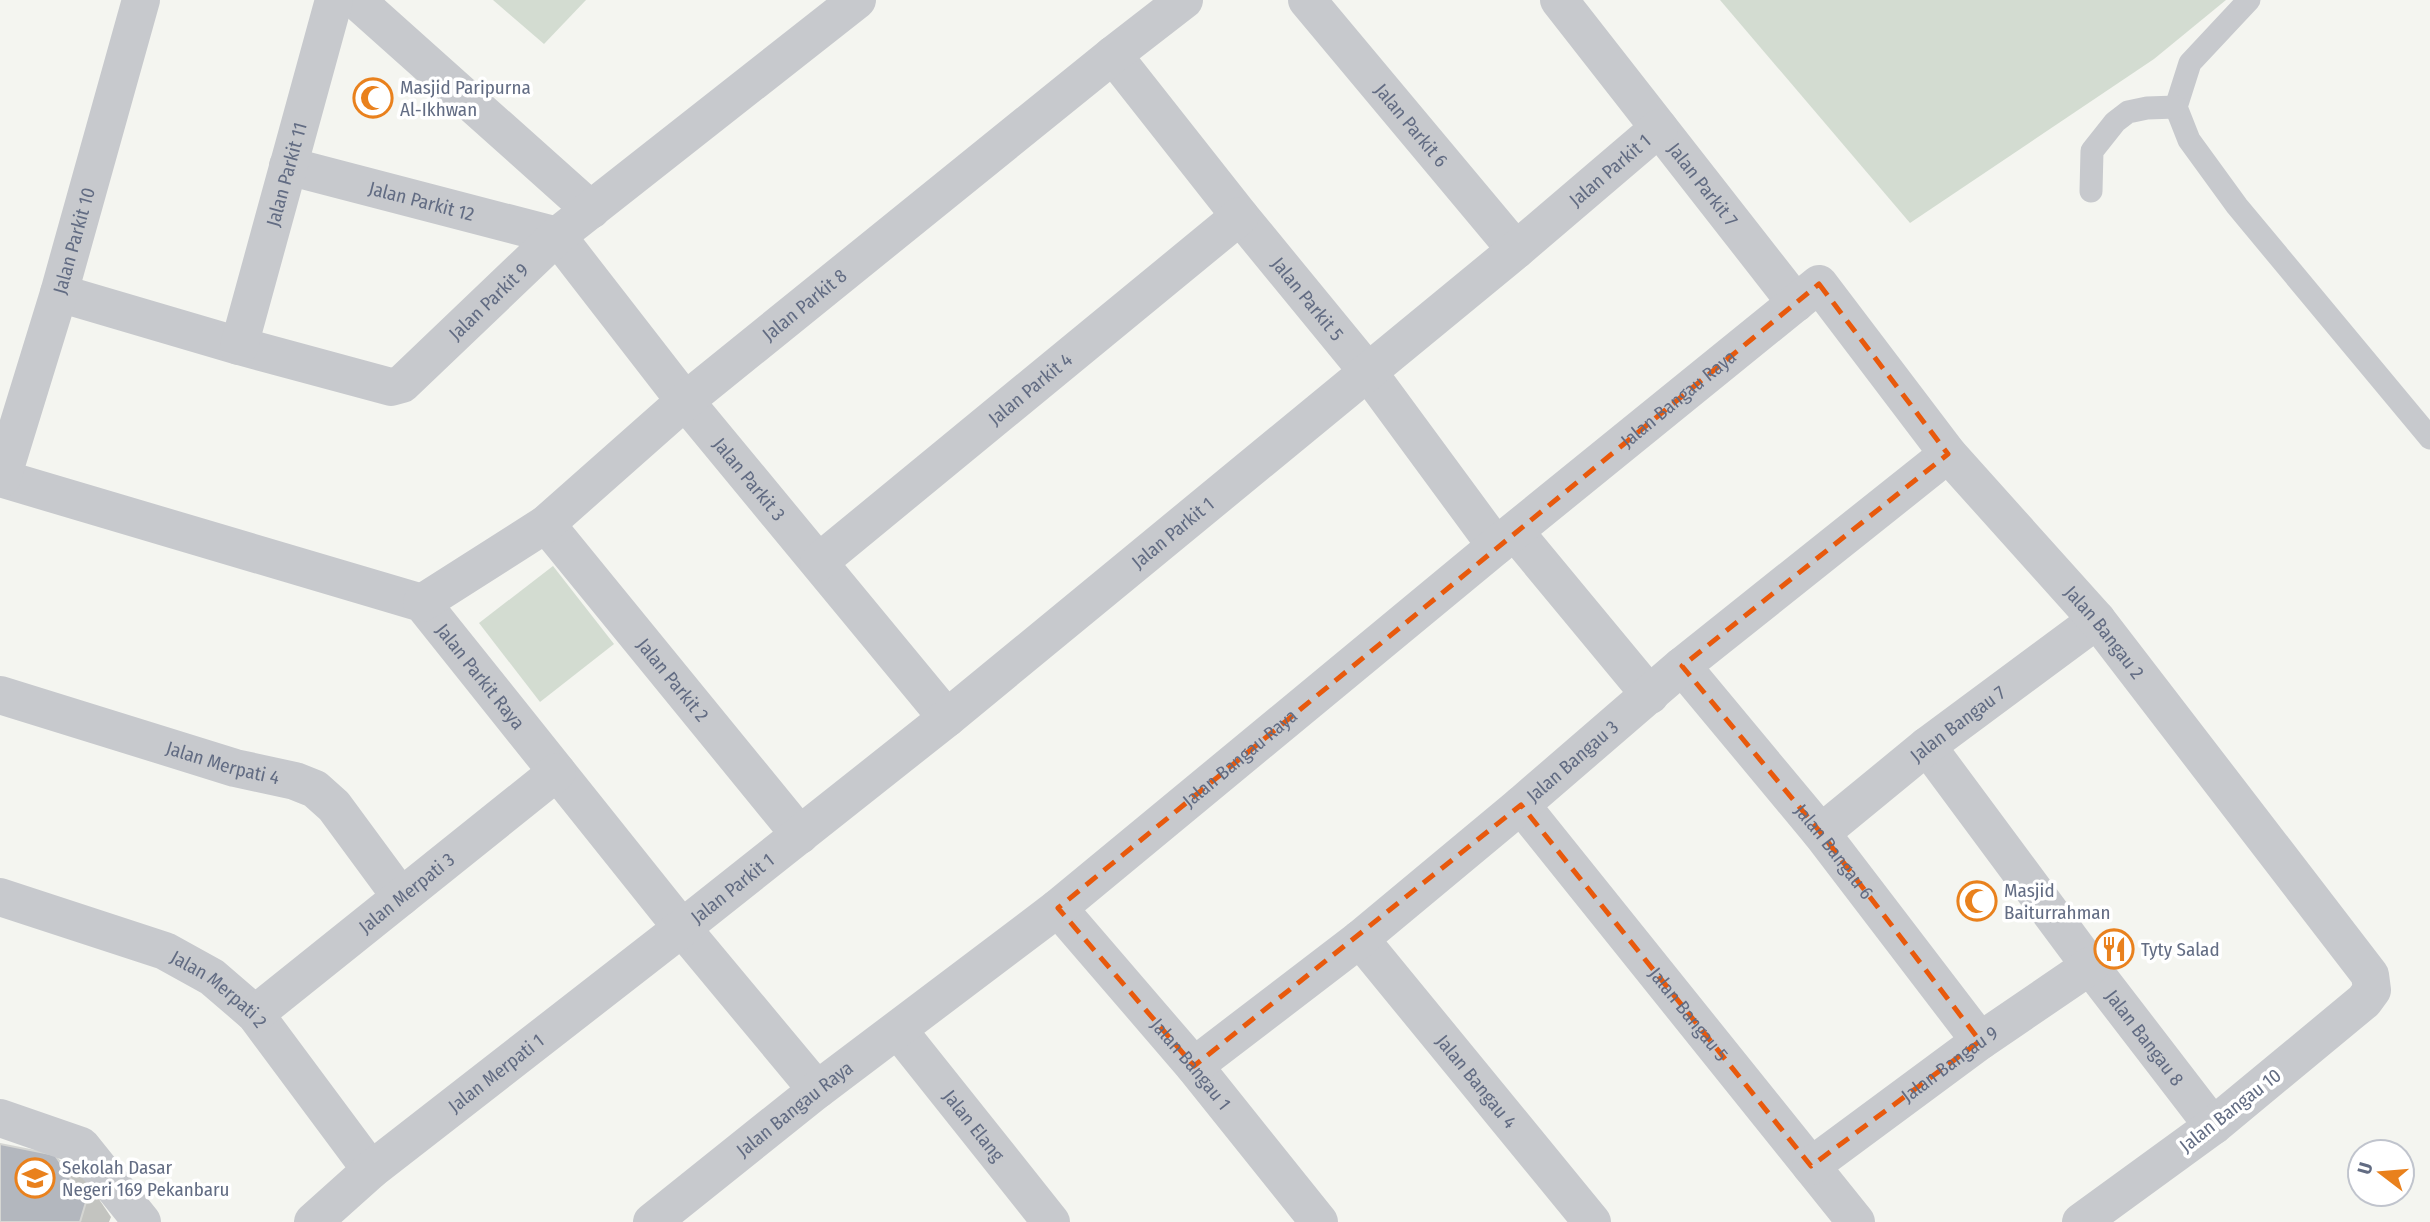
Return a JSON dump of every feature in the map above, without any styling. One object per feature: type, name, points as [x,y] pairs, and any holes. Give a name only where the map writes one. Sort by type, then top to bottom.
[{"type":"street","name":"Jalan Parkit 10","points":[[1,478],[59,293],[141,0]]},
{"type":"street","name":"Jalan Parkit 11","points":[[239,346],[334,0]]},
{"type":"street","points":[[356,0],[591,210]]},
{"type":"street","name":"Jalan Parkit 9","points":[[59,293],[391,387],[402,384],[557,236],[857,0]]},
{"type":"street","name":"Jalan Parkit 8","points":[[422,603],[546,524],[685,401],[1184,0]]},
{"type":"street","name":"Jalan Parkit 6","points":[[1307,0],[1516,250]]},
{"type":"street","name":"Jalan Parkit 7","points":[[1559,0],[1659,128],[1808,293]]},
{"type":"street","name":"Jalan Parkit 5","points":[[1113,55],[1240,216],[1505,539]]},
{"type":"street","name":"Jalan Parkit 1","points":[[682,929],[947,718],[1516,250],[1659,128]]},
{"type":"street","name":"Jalan Parkit 12","points":[[288,166],[557,236]]},
{"type":"street","name":"Jalan Parkit 4","points":[[820,562],[1240,216]]},
{"type":"street","name":"Jalan Parkit 3","points":[[557,236],[685,401],[947,718]]},
{"type":"street","name":"Jalan Bangau 2","points":[[1808,293],[2097,620],[2370,975],[2372,990]]},
{"type":"street","name":"Jalan Bangau Raya","points":[[652,1222],[817,1090],[1058,908],[1808,293]]},
{"type":"street","name":"Jalan Bangau 3","points":[[1194,1066],[1360,939],[1521,806],[1682,666],[1948,454]]},
{"type":"street","name":"Jalan Parkit Raya","points":[[1,478],[422,603],[682,929],[817,1090]]},
{"type":"street","name":"Jalan Parkit 2","points":[[546,524],[800,835]]},
{"type":"street","points":[[1505,539],[1650,695]]},
{"type":"street","name":"Jalan Bangau 7","points":[[1821,833],[1927,746],[2097,620]]},
{"type":"street","name":"Jalan Bangau 6","points":[[1682,666],[1821,833],[1980,1041]]},
{"type":"street","name":"Jalan Merpati 4","points":[[0,695],[235,768],[295,781],[315,789],[334,806],[401,897]]},
{"type":"street","name":"Jalan Bangau 8","points":[[1927,746],[2090,967],[2213,1126]]},
{"type":"street","name":"Jalan Merpati 3","points":[[256,1014],[557,772]]},
{"type":"street","name":"Jalan Bangau 5","points":[[1521,806],[1856,1222]]},
{"type":"street","name":"Jalan Merpati 2","points":[[0,897],[165,951],[212,976],[256,1014],[372,1170]]},
{"type":"street","name":"Jalan Bangau 1","points":[[1058,908],[1194,1066],[1319,1222]]},
{"type":"street","name":"Jalan Merpati 1","points":[[313,1222],[372,1170],[682,929]]},
{"type":"street","name":"Jalan Bangau 4","points":[[1360,939],[1592,1222]]},
{"type":"street","name":"Jalan Bangau 9","points":[[1811,1166],[1980,1041],[2090,967]]},
{"type":"street","name":"Jalan Bangau 10","points":[[2081,1222],[2213,1126],[2364,1001],[2372,990]]},
{"type":"street","name":"Jalan Elang","points":[[898,1030],[1044,1220]]},
{"type":"street","points":[[0,1118],[81,1146],[142,1222]]},
{"type":"lane","points":[[2249,0],[2190,63],[2176,107],[2189,140],[2237,205],[2430,438]]},
{"type":"lane","points":[[2091,191],[2092,151],[2115,122],[2128,112],[2176,107]]},
{"type":"highlighted area","points":[[1819,284],[1948,454],[1682,666],[1821,833],[1980,1041],[1811,1166],[1521,805],[1194,1066],[1058,908]]},
{"type":"shaded area","points":[[493,0],[586,0],[544,44]]},
{"type":"shaded area","points":[[1720,0],[2226,0],[2154,59],[1910,223]]},
{"type":"shaded area","points":[[553,566],[614,644],[540,702],[479,623]]},
{"type":"building","name":"Sekolah Dasar Negeri 169 Pekanbaru","points":[[0,1144],[55,1155],[86,1202],[80,1222],[0,1222]]},
{"type":"place","name":"Masjid Paripurna Al-Ikhwan","points":[[373,98]]},
{"type":"place","name":"Masjid Baiturrahman","points":[[1977,901]]},
{"type":"place","name":"Tyty Salad","points":[[2114,949]]},
{"type":"place","name":"Sekolah Dasar Negeri 169 Pekanbaru","points":[[35,1178]]}]
